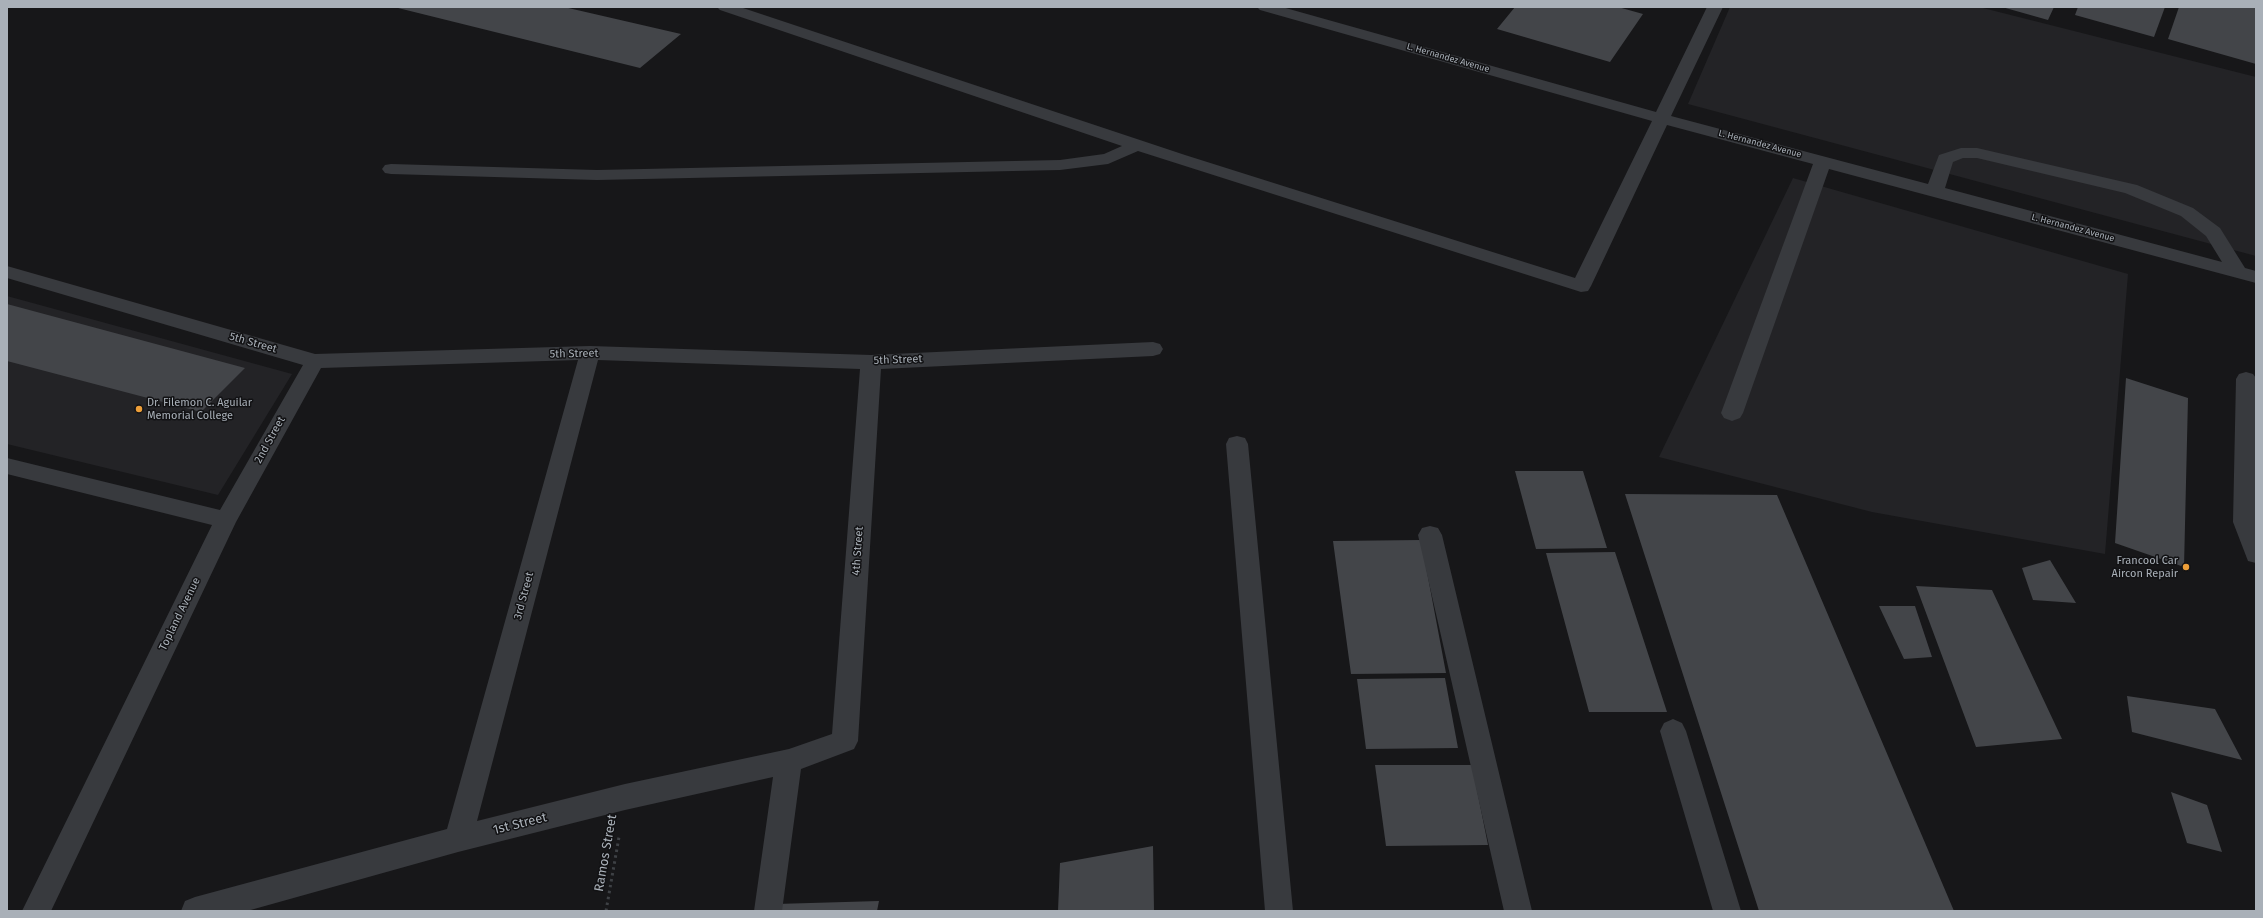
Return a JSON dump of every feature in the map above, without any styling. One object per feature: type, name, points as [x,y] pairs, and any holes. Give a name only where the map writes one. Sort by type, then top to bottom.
[{"type":"street","points":[[725,7],[1138,145],[1581,286],[1660,118],[1715,7]]},
{"type":"street","name":"L. Hernandez Avenue","points":[[1265,7],[1660,118],[2256,277]]},
{"type":"street","points":[[391,169],[597,175],[1060,165],[1108,159],[1138,145]]},
{"type":"street","points":[[1935,191],[1945,159],[1961,152],[1977,153],[2131,189],[2187,212],[2213,232],[2238,272]]},
{"type":"street","points":[[1732,413],[1822,161]]},
{"type":"street","name":"5th Street","points":[[7,272],[315,361],[590,353],[871,362],[1153,349]]},
{"type":"street","name":"3rd Street","points":[[458,839],[590,353]]},
{"type":"street","name":"2nd Street","points":[[226,520],[315,361]]},
{"type":"street","name":"4th Street","points":[[845,741],[871,362]]},
{"type":"street","points":[[2246,379],[2244,522],[2256,554]]},
{"type":"street","points":[[1237,444],[1279,911]]},
{"type":"street","points":[[7,466],[226,520]]},
{"type":"street","name":"Topland Avenue","points":[[36,911],[226,520]]},
{"type":"street","points":[[1430,534],[1518,911]]},
{"type":"street","points":[[1673,731],[1727,911]]},
{"type":"street","name":"1st Street","points":[[195,911],[458,839],[626,797],[789,760],[845,741]]},
{"type":"street","points":[[768,911],[789,760]]},
{"type":"path","name":"Ramos Street","points":[[606,911],[626,797]]},
{"type":"shaded area","points":[[1730,7],[1979,7],[2256,77],[2256,256],[1688,104]]},
{"type":"shaded area","points":[[1793,178],[2128,274],[2105,554],[1872,512],[1659,457]]},
{"type":"shaded area","name":"Dr. Filemon C. Aguilar Memorial College","points":[[7,296],[292,374],[218,495],[7,444]]},
{"type":"building","points":[[394,7],[564,7],[681,34],[640,68]]},
{"type":"building","points":[[1515,7],[1618,7],[1643,14],[1610,62],[1497,29]]},
{"type":"building","points":[[2002,7],[2054,7],[2048,20]]},
{"type":"building","points":[[2078,7],[2165,7],[2154,37],[2075,15]]},
{"type":"building","points":[[2179,7],[2256,7],[2256,64],[2168,39]]},
{"type":"building","name":"Dr. Filemon C. Aguilar Memorial College","points":[[7,304],[245,368],[201,412],[7,361]]},
{"type":"building","points":[[2126,378],[2188,398],[2184,567],[2115,543]]},
{"type":"building","points":[[1515,471],[1583,471],[1607,548],[1536,549]]},
{"type":"building","points":[[1625,494],[1777,495],[1954,911],[1759,911]]},
{"type":"building","points":[[1421,540],[1446,673],[1351,674],[1333,541]]},
{"type":"building","points":[[1615,552],[1667,712],[1589,712],[1546,553]]},
{"type":"building","points":[[2050,560],[2076,603],[2033,600],[2022,568]]},
{"type":"building","points":[[1916,586],[1992,590],[2062,739],[1976,747]]},
{"type":"building","points":[[1879,606],[1915,606],[1932,657],[1904,659]]},
{"type":"building","points":[[1445,678],[1458,748],[1366,749],[1357,679]]},
{"type":"building","points":[[2127,696],[2215,709],[2242,760],[2132,732]]},
{"type":"building","points":[[1375,765],[1472,765],[1488,845],[1386,846]]},
{"type":"building","points":[[2171,792],[2207,805],[2222,852],[2187,843]]},
{"type":"building","points":[[1153,846],[1154,911],[1058,911],[1060,863]]},
{"type":"building","points":[[879,901],[877,911],[775,911],[776,904]]},
{"type":"place","name":"Dr. Filemon C. Aguilar Memorial College","points":[[139,409]]},
{"type":"place","name":"Francool Car Aircon Repair","points":[[2186,567]]}]
